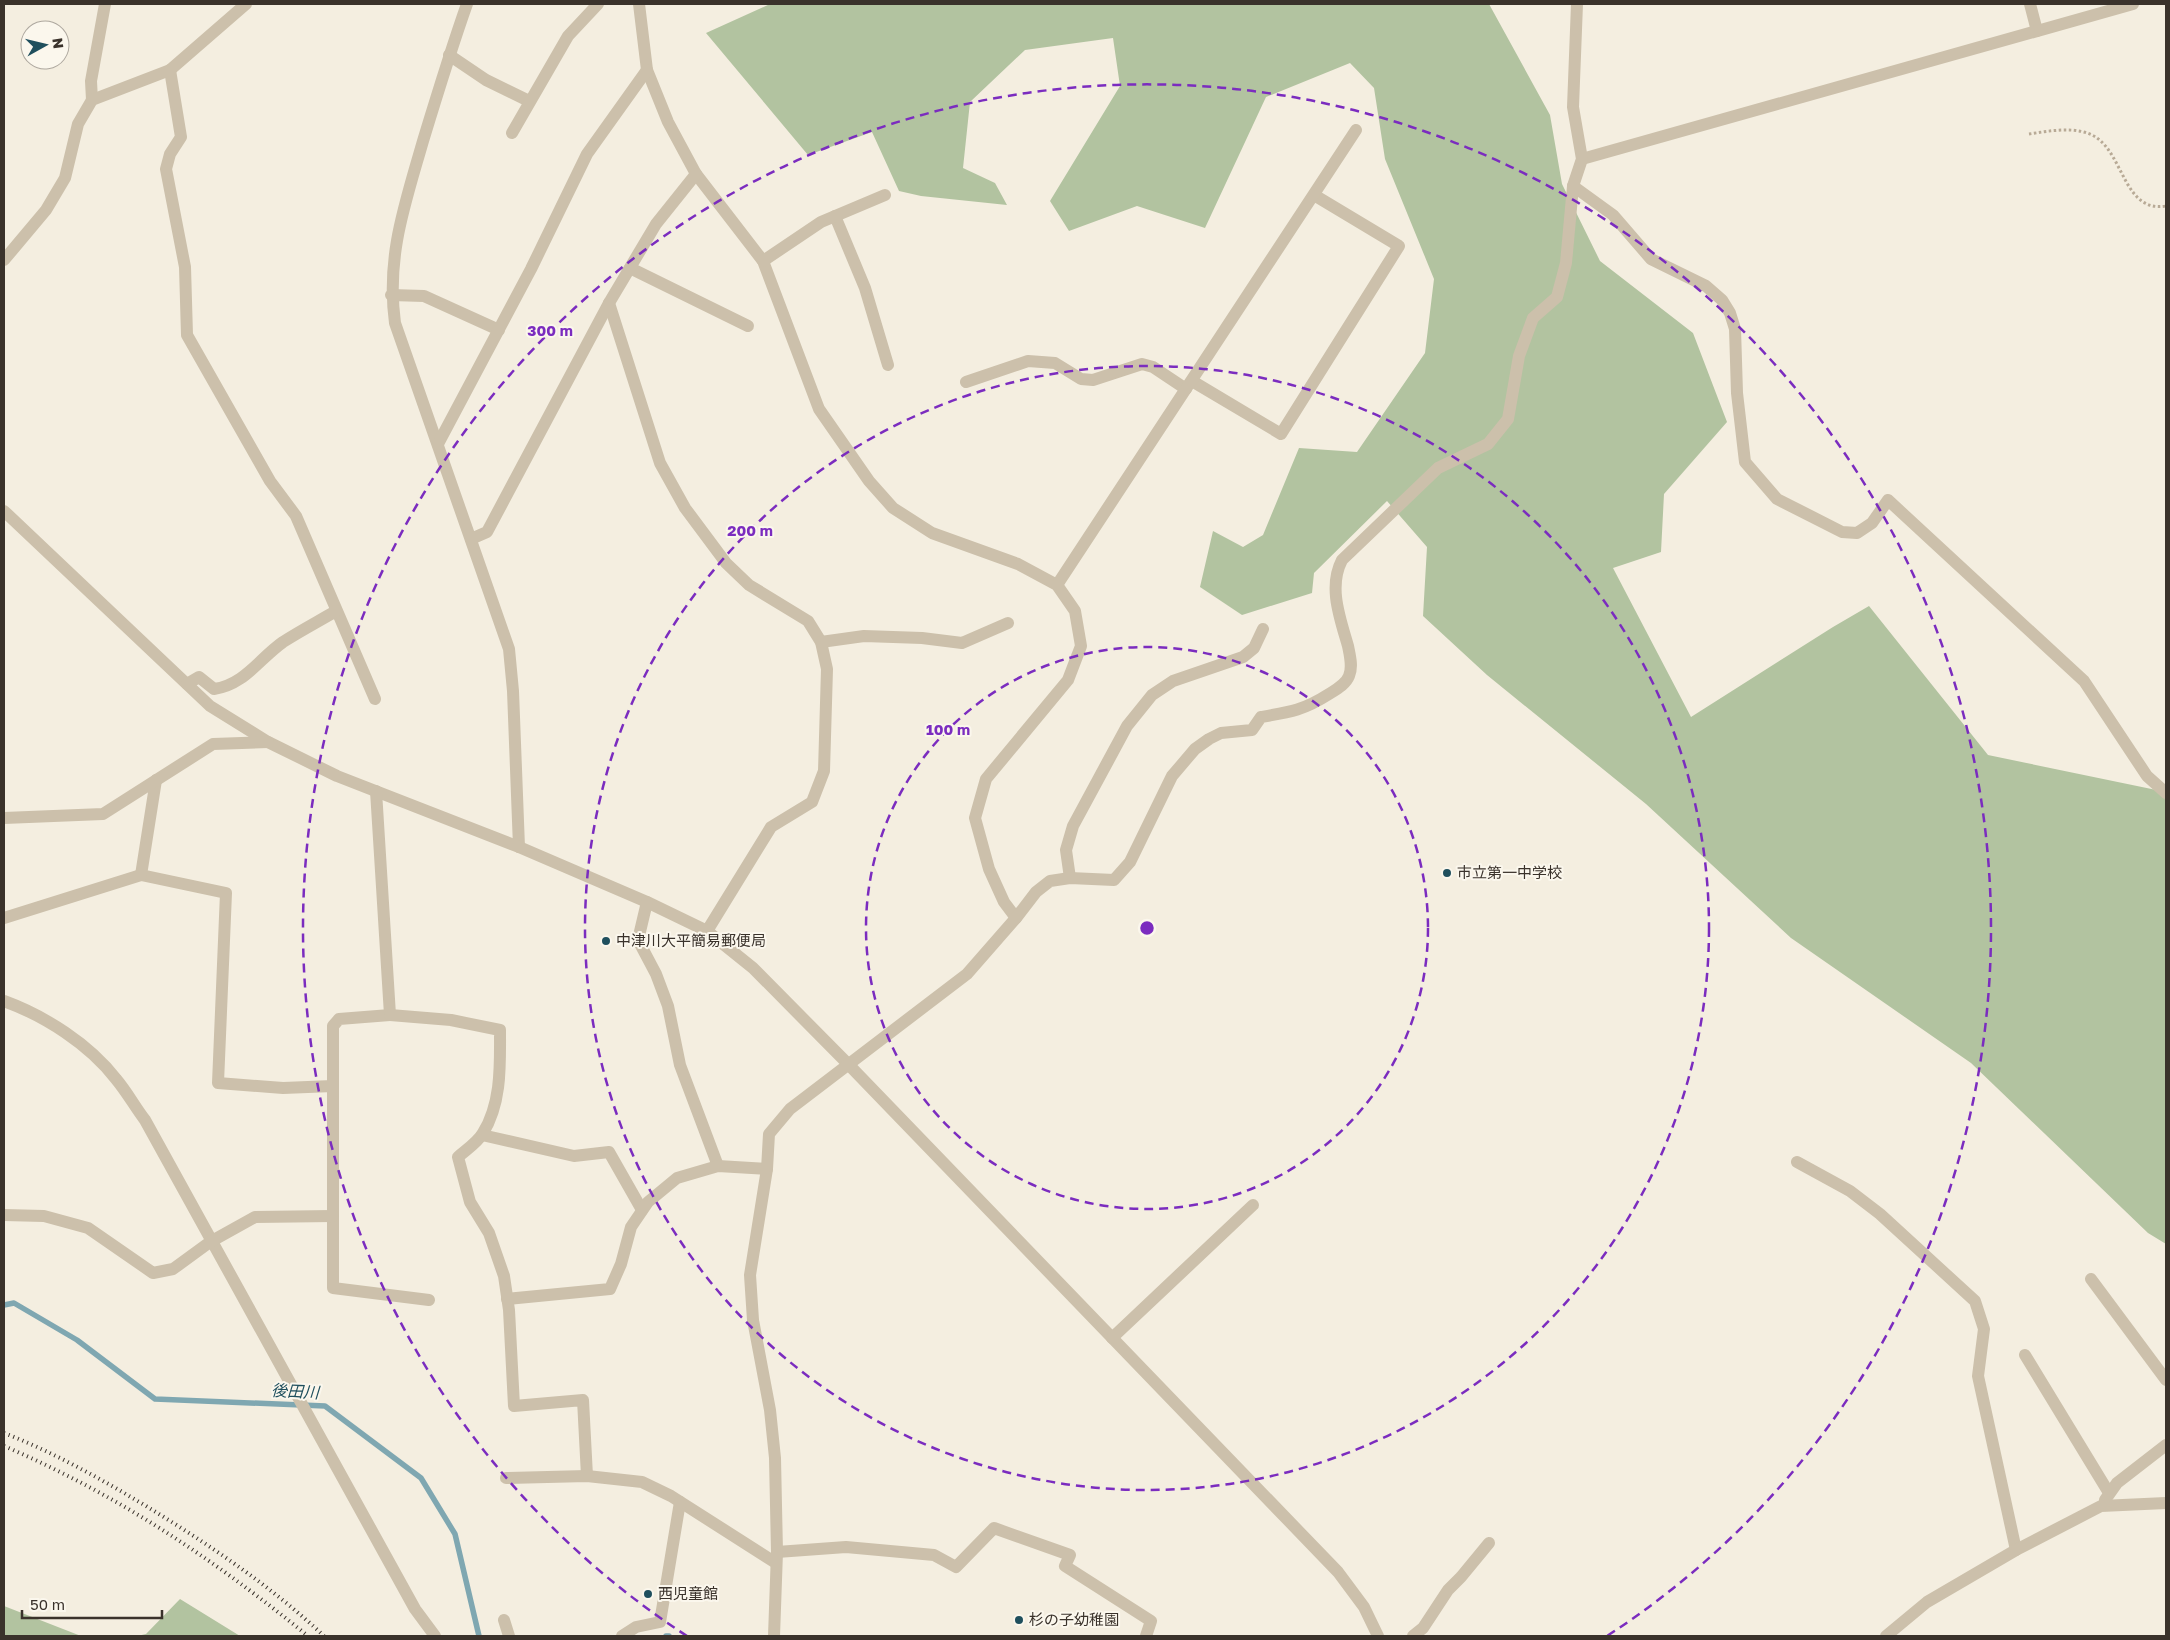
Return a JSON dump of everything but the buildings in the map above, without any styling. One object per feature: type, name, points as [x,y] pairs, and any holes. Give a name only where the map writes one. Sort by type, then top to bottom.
[{"type":"street","points":[[4,260],[46,210],[65,178],[78,124],[92,100],[91,81],[105,4]]},
{"type":"street","points":[[92,100],[170,70],[246,4]]},
{"type":"street","points":[[467,4],[449,55],[401,216],[391,294],[395,323],[509,649],[513,691],[519,847]]},
{"type":"street","points":[[512,133],[568,36],[598,4]]},
{"type":"street","points":[[639,4],[647,70],[668,122],[696,174],[763,260],[819,408],[869,481],[893,508],[932,533],[1018,564],[1057,585],[1075,611],[1082,646],[1068,680],[986,779],[975,818],[989,869],[1004,902],[1016,918]]},
{"type":"street","points":[[774,1636],[776,1557],[775,1458],[770,1410],[754,1320],[750,1275],[767,1169],[769,1134],[790,1109],[967,974],[1036,892],[1050,881],[1070,878],[1114,880],[1130,862],[1172,776],[1195,749],[1221,733],[1252,730],[1261,717],[1310,706],[1346,681],[1350,674],[1351,665],[1336,594],[1336,571],[1342,560],[1438,468],[1488,444],[1508,419],[1519,356],[1533,318],[1557,297],[1566,263],[1574,186],[1582,160],[1573,107],[1577,4]]},
{"type":"street","points":[[2030,4],[2037,31]]},
{"type":"street","points":[[1582,160],[2133,4]]},
{"type":"street","points":[[449,55],[486,80],[529,101]]},
{"type":"street","points":[[170,70],[181,137],[170,154],[166,169],[185,267],[188,334],[270,481],[296,516],[375,699]]},
{"type":"street","points":[[438,444],[531,269],[587,154],[647,70]]},
{"type":"street","points":[[1057,585],[1356,130]]},
{"type":"street","points":[[471,539],[487,532],[609,303],[656,224],[696,174]]},
{"type":"street","points":[[1574,186],[1613,215],[1651,260],[1706,286],[1722,300],[1730,313],[1735,329],[1737,393],[1745,462],[1777,499],[1842,532],[1857,533],[1872,523],[1888,500],[2007,607],[2084,681],[2147,776],[2166,793]]},
{"type":"street","points":[[966,382],[1028,361],[1055,363],[1081,379],[1093,380],[1142,364],[1153,367],[1189,385],[1281,434],[1399,246],[1314,194]]},
{"type":"street","points":[[763,260],[821,222],[885,195]]},
{"type":"street","points":[[836,216],[866,288],[888,365]]},
{"type":"street","points":[[630,268],[748,326]]},
{"type":"street","points":[[391,294],[424,296],[499,330]]},
{"type":"street","points":[[609,303],[660,463],[685,508],[726,563],[748,586],[808,621],[821,642],[827,670],[824,771],[812,802],[771,827],[707,931]]},
{"type":"street","points":[[4,511],[210,706],[268,742],[337,776],[519,847],[646,902],[707,931],[753,968],[1338,1572],[1364,1607],[1378,1636]]},
{"type":"street","points":[[187,684],[199,677],[214,689],[227,687],[241,679],[282,643],[336,611]]},
{"type":"street","points":[[821,642],[864,636],[922,638],[962,643],[1008,623]]},
{"type":"street","points":[[1070,878],[1066,850],[1073,826],[1127,726],[1152,695],[1173,681],[1243,657],[1254,648],[1263,629]]},
{"type":"street","points":[[4,818],[103,814],[213,744],[268,742]]},
{"type":"street","points":[[141,875],[156,780]]},
{"type":"street","points":[[376,791],[390,1015]]},
{"type":"street","points":[[4,918],[141,875],[226,893],[218,1082],[283,1088],[333,1086]]},
{"type":"street","points":[[646,902],[638,940],[656,974],[668,1006],[680,1065],[718,1166]]},
{"type":"street","points":[[4,1000],[56,1027],[90,1052],[116,1078],[144,1120],[415,1609],[435,1636]]},
{"type":"street","points":[[429,1300],[333,1288],[334,1026],[340,1019],[390,1015],[452,1020],[500,1030],[500,1081],[490,1120],[482,1135],[458,1157],[470,1202],[489,1233],[504,1276],[514,1406],[583,1400],[587,1476]]},
{"type":"street","points":[[482,1135],[574,1156],[609,1152],[642,1210]]},
{"type":"street","points":[[1797,1162],[1850,1191],[1880,1214],[1975,1301],[1984,1330],[1978,1376],[2016,1550]]},
{"type":"street","points":[[507,1299],[610,1289],[622,1264],[631,1227],[648,1202],[677,1178],[718,1166],[767,1169]]},
{"type":"street","points":[[1112,1338],[1253,1205]]},
{"type":"street","points":[[4,1216],[44,1216],[88,1228],[153,1273],[173,1269],[210,1242],[256,1217],[332,1216]]},
{"type":"street","points":[[2091,1279],[2166,1380]]},
{"type":"street","points":[[2024,1356],[2109,1493]]},
{"type":"street","points":[[2101,1506],[2116,1483],[2166,1446]]},
{"type":"street","points":[[506,1478],[587,1476],[642,1482],[776,1557],[846,1547],[934,1555],[956,1567],[994,1528],[1070,1555],[1065,1566],[1151,1621],[1146,1636]]},
{"type":"street","points":[[622,1636],[636,1627],[660,1622],[680,1502]]},
{"type":"street","points":[[1886,1636],[1899,1632],[1927,1602],[2016,1550],[2101,1506],[2166,1503]]},
{"type":"street","points":[[1413,1636],[1423,1628],[1448,1590],[1489,1543]]},
{"type":"street","points":[[504,1620],[509,1636]]},
{"type":"path","points":[[2029,134],[2056,130],[2087,133],[2097,137],[2107,147],[2133,193],[2141,201],[2149,206],[2166,206]]},
{"type":"green space","points":[[770,4],[1489,4],[1550,115],[1562,184],[1600,261],[1693,333],[1727,422],[1664,494],[1661,552],[1613,568],[1691,717],[1869,606],[1988,755],[2166,792],[2166,1244],[2148,1233],[1971,1063],[1791,938],[1646,804],[1487,675],[1423,616],[1427,547],[1387,501],[1314,573],[1312,593],[1242,615],[1200,587],[1213,531],[1243,547],[1263,535],[1299,448],[1357,452],[1425,353],[1434,279],[1385,159],[1374,88],[1350,63],[1266,97],[1205,228],[1137,206],[1069,231],[1050,201],[1120,86],[1113,38],[1025,50],[970,102],[963,168],[995,183],[1007,205],[921,196],[899,191],[872,132],[808,155],[706,33]]},
{"type":"green space","points":[[180,1599],[240,1636],[137,1636],[146,1634]]},
{"type":"green space","points":[[4,1606],[81,1636],[4,1636]]},
{"type":"waterway","name":"後田川","points":[[4,1305],[14,1303],[77,1340],[155,1399],[325,1406],[421,1478],[455,1534],[479,1636]]},
{"type":"railway","points":[[4,1433],[76,1466],[169,1520],[261,1583],[324,1636]]},
{"type":"railway","points":[[4,1446],[86,1485],[163,1530],[236,1580],[308,1636]]},
{"type":"place","name":"市立第一中学校","points":[[1447,873]]},
{"type":"place","name":"中津川大平簡易郵便局","points":[[606,941]]},
{"type":"place","name":"西児童館","points":[[648,1594]]},
{"type":"place","name":"杉の子幼稚園","points":[[1019,1620]]}]
